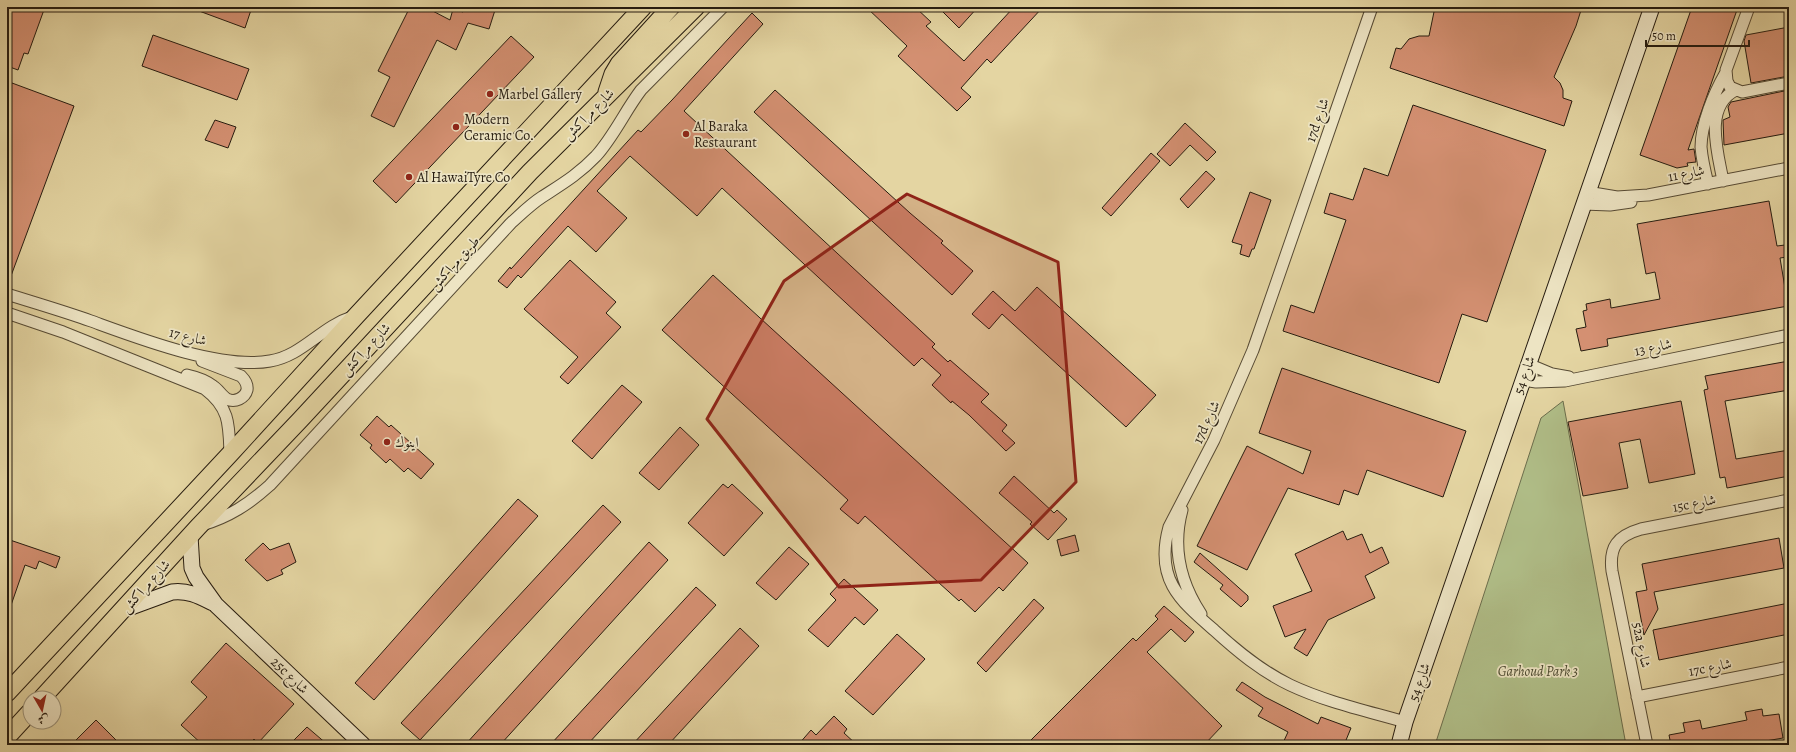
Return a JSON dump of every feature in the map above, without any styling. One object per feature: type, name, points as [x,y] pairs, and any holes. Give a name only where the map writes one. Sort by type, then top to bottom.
[{"type":"main road","name":"شارع مراكش","points":[[7,693],[643,7]]},
{"type":"main road","points":[[606,96],[609,85],[619,64],[671,7]]},
{"type":"main road","name":"شارع مراكش","points":[[49,690],[194,531],[300,420],[530,172],[696,7]]},
{"type":"main road","points":[[7,737],[22,721]]},
{"type":"street","name":"طريق مراكش","points":[[194,531],[237,511],[270,485],[512,223],[542,198],[562,186],[580,172],[597,155],[611,137],[631,103],[641,90],[723,7]]},
{"type":"street","name":"17d شارع","points":[[1372,7],[1253,350],[1214,440],[1169,527],[1166,540],[1166,568],[1171,584],[1179,598],[1237,651],[1262,669],[1317,697],[1406,722]]},
{"type":"street","name":"شارع 54","points":[[1399,745],[1522,380],[1652,7]]},
{"type":"street","points":[[1708,184],[1702,155],[1703,135],[1714,98],[1725,74],[1748,7]]},
{"type":"street","points":[[1725,74],[1727,81],[1736,90],[1747,91],[1789,83]]},
{"type":"street","points":[[1723,181],[1715,139],[1717,111],[1722,101],[1736,90]]},
{"type":"street","name":"شارع 11","points":[[1585,198],[1610,205],[1623,204],[1648,195],[1789,168]]},
{"type":"street","name":"شارع 17","points":[[7,294],[178,350],[237,362],[254,363],[270,361],[296,352],[330,327],[356,316]]},
{"type":"street","points":[[7,313],[63,332],[205,389],[216,398],[224,409],[228,421],[230,454]]},
{"type":"street","name":"شارع 13","points":[[1522,380],[1550,382],[1789,335]]},
{"type":"street","points":[[169,374],[191,376],[203,380],[213,386],[227,399],[233,401],[240,399],[248,388],[246,381],[242,376],[178,350]]},
{"type":"street","points":[[1528,364],[1552,374],[1578,377]]},
{"type":"street","name":"15c شارع","points":[[1612,550],[1619,540],[1629,533],[1641,529],[1789,500]]},
{"type":"street","name":"25c شارع","points":[[194,531],[191,558],[194,572],[216,605],[363,745]]},
{"type":"street","name":"52a شارع","points":[[1612,550],[1612,571],[1647,745]]},
{"type":"street","name":"25c شارع","points":[[123,610],[172,592],[180,591],[196,594],[216,605]]},
{"type":"street","name":"17c شارع","points":[[1637,697],[1789,667]]},
{"type":"highlighted area","points":[[907,194],[1058,262],[1076,482],[981,580],[839,587],[707,419],[784,281]]},
{"type":"green space","name":"Garhoud Park 3","points":[[1563,401],[1626,745],[1435,745],[1541,418]]},
{"type":"building","points":[[7,7],[45,7],[28,54],[24,53],[18,70],[7,66]]},
{"type":"building","points":[[191,7],[252,7],[245,28]]},
{"type":"building","points":[[410,7],[425,7],[450,20],[453,9],[463,12],[464,7],[496,7],[489,29],[468,23],[456,50],[437,40],[394,127],[371,116],[390,77],[378,71]]},
{"type":"building","points":[[866,7],[915,7],[931,22],[926,26],[964,61],[1014,7],[1043,7],[991,63],[987,59],[961,88],[971,97],[957,111],[898,56],[907,46]]},
{"type":"building","points":[[938,7],[978,7],[959,28]]},
{"type":"building","points":[[1435,7],[1582,7],[1576,26],[1554,77],[1560,83],[1563,90],[1563,98],[1572,101],[1564,126],[1390,68],[1396,48],[1401,49],[1409,39],[1419,36],[1429,36]]},
{"type":"building","points":[[1692,7],[1738,7],[1688,150],[1694,149],[1696,162],[1687,163],[1688,166],[1677,168],[1640,155]]},
{"type":"building","points":[[752,13],[763,24],[684,111],[935,344],[932,347],[948,362],[950,360],[989,394],[981,402],[1007,425],[1002,431],[1015,443],[1006,451],[969,415],[952,401],[951,403],[932,385],[941,375],[922,358],[914,366],[722,188],[697,216],[630,156],[597,191],[627,218],[596,252],[568,226],[521,278],[518,275],[507,288],[498,281],[510,267],[511,269],[638,130],[641,132]]},
{"type":"building","points":[[1789,27],[1789,76],[1751,83],[1744,41],[1746,35]]},
{"type":"building","points":[[153,35],[249,69],[237,100],[142,66]]},
{"type":"building","points":[[511,36],[534,57],[396,203],[373,181]]},
{"type":"building","points":[[12,83],[74,106],[8,284],[7,96]]},
{"type":"building","points":[[775,90],[910,213],[943,241],[941,243],[973,271],[952,295],[754,112]]},
{"type":"building","points":[[1789,90],[1789,133],[1724,145],[1723,120],[1730,117],[1728,107],[1731,102]]},
{"type":"building","points":[[1413,105],[1546,150],[1487,322],[1462,314],[1439,383],[1283,331],[1291,305],[1314,313],[1346,220],[1324,213],[1330,193],[1353,200],[1364,168],[1388,176]]},
{"type":"building","points":[[215,120],[236,127],[228,148],[205,140]]},
{"type":"building","points":[[1185,123],[1216,152],[1207,161],[1190,145],[1170,166],[1157,154]]},
{"type":"building","points":[[1151,153],[1160,161],[1111,216],[1102,208]]},
{"type":"building","points":[[1206,171],[1215,179],[1188,208],[1180,199]]},
{"type":"building","points":[[1250,192],[1271,200],[1254,249],[1252,249],[1249,257],[1240,254],[1242,245],[1232,242]]},
{"type":"building","points":[[1769,201],[1777,246],[1785,245],[1787,257],[1780,258],[1788,306],[1607,339],[1608,346],[1581,351],[1576,329],[1586,327],[1583,311],[1587,310],[1586,304],[1610,299],[1611,308],[1660,299],[1655,272],[1646,274],[1637,224]]},
{"type":"building","points":[[570,260],[616,302],[606,313],[621,327],[568,384],[560,377],[578,357],[524,309]]},
{"type":"building","points":[[713,275],[1028,563],[1003,591],[999,587],[975,612],[961,599],[959,601],[865,516],[858,524],[840,509],[848,500],[662,330]]},
{"type":"building","points":[[1037,287],[1156,395],[1126,427],[1002,314],[989,329],[972,314],[993,291],[1015,311]]},
{"type":"building","points":[[1789,361],[1789,390],[1725,401],[1736,459],[1789,450],[1789,476],[1727,488],[1725,477],[1720,478],[1704,390],[1708,389],[1705,376]]},
{"type":"building","points":[[1282,368],[1466,431],[1443,497],[1367,470],[1358,495],[1344,490],[1339,505],[1288,488],[1247,570],[1197,546],[1247,446],[1303,474],[1311,451],[1259,433]]},
{"type":"building","points":[[622,385],[642,402],[592,459],[572,441]]},
{"type":"building","points":[[1681,401],[1695,474],[1649,483],[1640,439],[1619,443],[1628,488],[1583,496],[1568,422]]},
{"type":"building","points":[[377,416],[389,427],[391,425],[434,464],[421,479],[408,468],[404,472],[390,459],[386,463],[370,448],[372,445],[360,435]]},
{"type":"building","points":[[680,427],[699,445],[659,490],[639,473]]},
{"type":"building","points":[[1014,476],[1054,513],[1057,510],[1067,519],[1048,540],[1030,524],[1032,522],[999,493]]},
{"type":"building","points":[[723,484],[728,488],[732,484],[763,513],[724,556],[688,523]]},
{"type":"building","points":[[518,499],[538,516],[374,700],[355,683]]},
{"type":"building","points":[[603,505],[621,522],[420,740],[401,723]]},
{"type":"building","points":[[1343,531],[1347,540],[1362,534],[1370,553],[1382,547],[1389,563],[1365,576],[1375,598],[1328,620],[1307,656],[1294,648],[1306,629],[1285,637],[1273,606],[1312,591],[1295,554]]},
{"type":"building","points":[[1075,535],[1079,551],[1061,556],[1057,540]]},
{"type":"building","points":[[1779,538],[1784,568],[1654,592],[1658,609],[1644,635],[1636,592],[1647,590],[1642,564]]},
{"type":"building","points":[[7,539],[60,557],[56,568],[39,561],[36,569],[25,565],[9,611],[7,610]]},
{"type":"building","points":[[649,542],[668,560],[500,745],[465,745]]},
{"type":"building","points":[[263,543],[270,550],[289,543],[296,562],[281,570],[283,574],[267,581],[245,560]]},
{"type":"building","points":[[789,547],[809,564],[776,600],[756,583]]},
{"type":"building","points":[[1200,553],[1248,596],[1248,600],[1241,607],[1220,589],[1223,585],[1194,562]]},
{"type":"building","points":[[844,579],[878,610],[864,625],[855,617],[828,647],[808,630],[836,600],[830,594]]},
{"type":"building","points":[[696,587],[716,605],[587,745],[550,745]]},
{"type":"building","points":[[1034,599],[1044,608],[986,672],[977,663]]},
{"type":"building","points":[[1789,603],[1789,634],[1659,660],[1653,630]]},
{"type":"building","points":[[1164,606],[1194,632],[1185,642],[1171,629],[1147,652],[1222,726],[1204,745],[1026,745],[1133,638],[1136,641],[1158,619],[1155,616]]},
{"type":"building","points":[[740,628],[759,646],[668,745],[632,745]]},
{"type":"building","points":[[897,634],[925,659],[873,715],[845,691]]},
{"type":"building","points":[[226,643],[294,704],[258,743],[254,739],[248,745],[203,745],[181,725],[207,697],[191,682]]},
{"type":"building","points":[[1242,682],[1265,697],[1318,724],[1321,717],[1351,728],[1344,745],[1282,745],[1288,732],[1258,716],[1263,708],[1236,690]]},
{"type":"building","points":[[1762,709],[1763,716],[1779,714],[1783,738],[1743,745],[1671,745],[1669,735],[1685,732],[1683,723],[1700,720],[1702,729],[1747,720],[1745,712]]},
{"type":"building","points":[[834,716],[847,729],[844,733],[857,745],[798,745],[811,730],[816,735]]},
{"type":"building","points":[[96,720],[121,745],[71,745]]},
{"type":"building","points":[[307,727],[328,745],[289,745]]},
{"type":"place","name":"Marbel Gallery","points":[[490,94]]},
{"type":"place","name":"Modern Ceramic Co.","points":[[456,127]]},
{"type":"place","name":"Al Baraka Restaurant","points":[[686,134]]},
{"type":"place","name":"Al HawaiTyre Co","points":[[409,177]]},
{"type":"place","name":"اينوك","points":[[387,442]]}]
